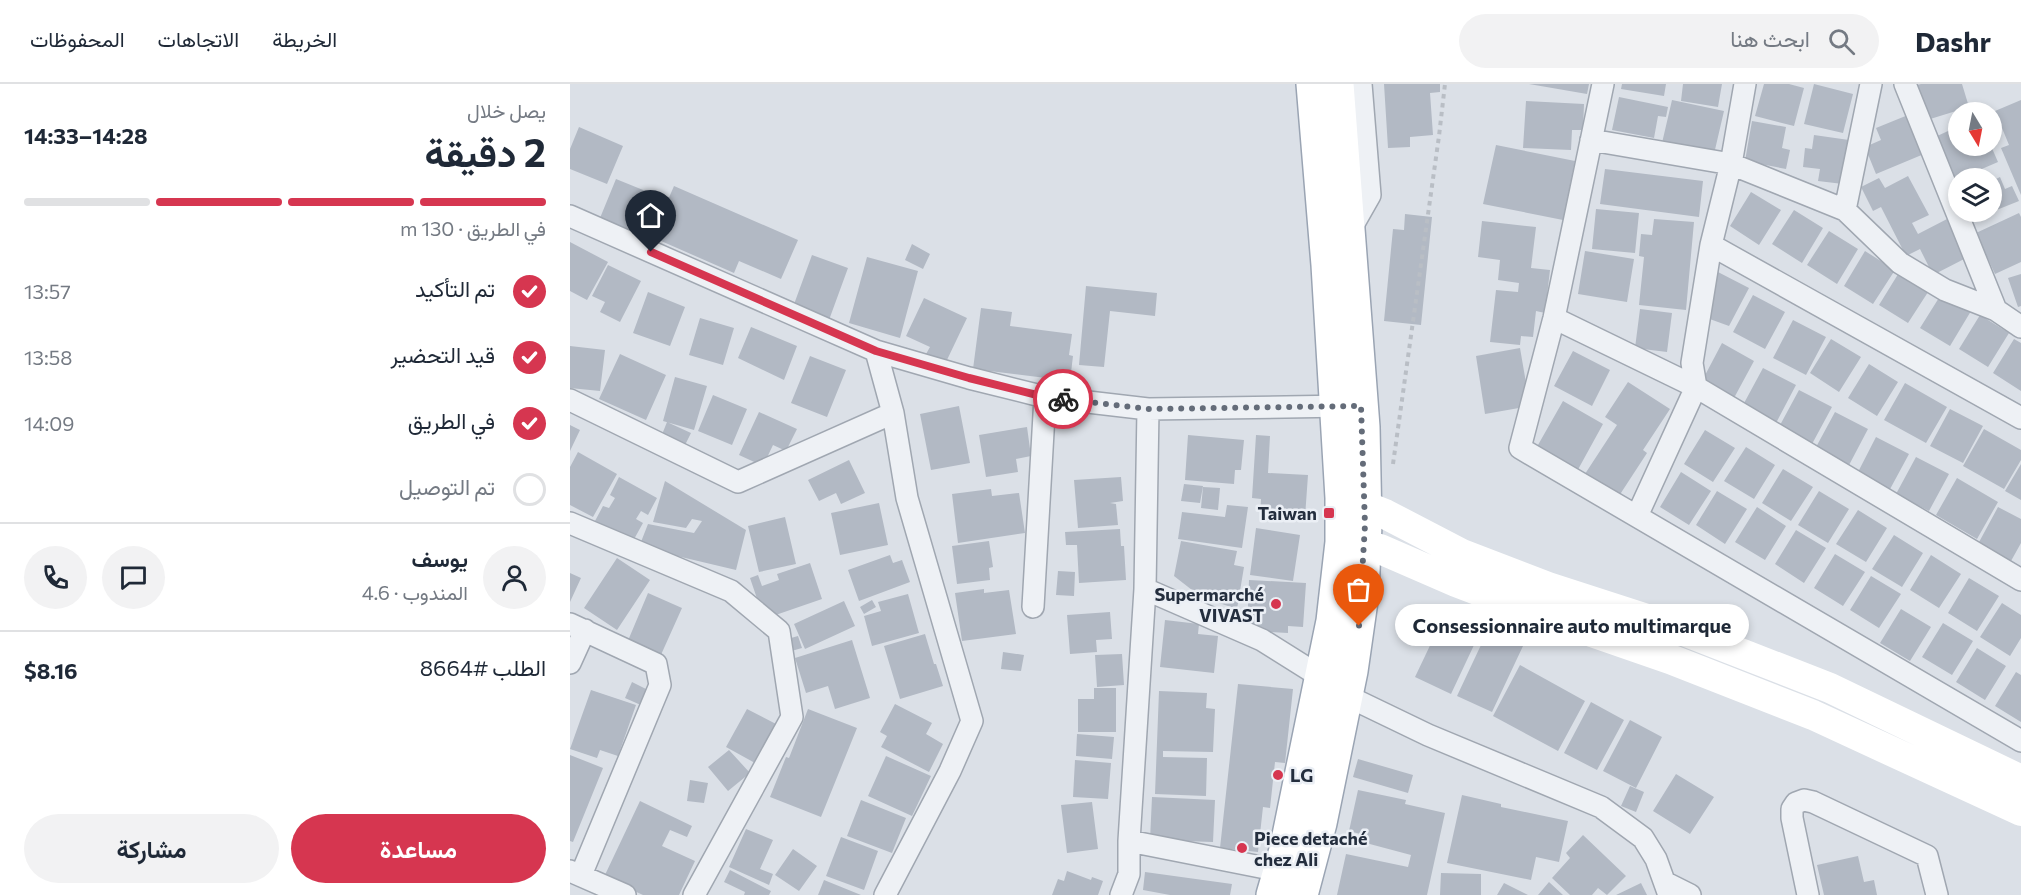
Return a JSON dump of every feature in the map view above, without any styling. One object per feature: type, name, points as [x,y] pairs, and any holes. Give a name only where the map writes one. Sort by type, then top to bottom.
[{"type":"main road","points":[[1313,84],[1328,265],[1349,406]]},
{"type":"main road","points":[[1285,887],[1320,823],[1333,686],[1359,626],[1353,544],[1349,406],[1349,233],[1338,84]]},
{"type":"main road","points":[[1353,502],[1384,514],[1462,554],[1548,587],[1684,631],[1830,688],[2019,774]]},
{"type":"main road","points":[[1353,544],[1380,549],[1456,582],[1670,659],[1813,715],[2021,811]]},
{"type":"street","points":[[1349,233],[1370,195],[1361,84]]},
{"type":"street","points":[[1603,84],[1554,318],[1520,448],[2021,741]]},
{"type":"street","points":[[1637,516],[1696,387],[1692,363],[1711,245],[1731,164],[1745,84]]},
{"type":"street","points":[[1845,210],[1871,84]]},
{"type":"street","points":[[1905,84],[1996,310]]},
{"type":"street","points":[[1591,140],[1731,164],[1845,210],[1900,262],[1946,290],[1996,310],[2021,327]]},
{"type":"street","points":[[570,216],[876,351],[1045,397],[1148,409],[1349,406]]},
{"type":"street","points":[[1711,245],[2021,418]]},
{"type":"street","points":[[1554,318],[1696,387],[2021,580]]},
{"type":"street","points":[[876,351],[893,413],[907,498],[972,721],[950,771],[885,895]]},
{"type":"street","points":[[1033,607],[1045,397]]},
{"type":"street","points":[[570,400],[738,482],[893,413]]},
{"type":"street","points":[[1121,895],[1128,874],[1145,588],[1148,409]]},
{"type":"street","points":[[570,523],[731,591],[779,631],[792,717],[694,895]]},
{"type":"street","points":[[1145,588],[1262,640],[1333,686],[1428,735],[1601,807],[1643,838],[1656,859],[1667,889],[1690,895]]},
{"type":"street","points":[[570,663],[577,627],[656,664],[660,685],[575,873],[626,895]]},
{"type":"street","points":[[1808,895],[1792,818],[1792,809],[1796,803],[1804,800],[1813,802],[1927,856],[1937,895]]},
{"type":"street","points":[[1129,841],[1285,887]]},
{"type":"path","points":[[1392,469],[1445,84]]},
{"type":"building","points":[[1384,84],[1440,84],[1440,92],[1430,93],[1433,135],[1410,137],[1410,147],[1388,148]]},
{"type":"building","points":[[1529,84],[1589,84],[1587,94]]},
{"type":"building","points":[[1622,84],[1666,84],[1664,96],[1621,89]]},
{"type":"building","points":[[1683,84],[1722,84],[1718,107],[1681,101]]},
{"type":"building","points":[[1764,84],[1789,84],[1804,88],[1794,126],[1755,116]]},
{"type":"building","points":[[1814,84],[1853,94],[1843,133],[1804,124]]},
{"type":"building","points":[[1962,84],[1967,102],[1948,102],[1948,114],[1927,120],[1917,85]]},
{"type":"building","points":[[1619,97],[1668,107],[1666,117],[1658,116],[1654,138],[1612,130]]},
{"type":"building","points":[[1672,100],[1724,111],[1714,154],[1662,143]]},
{"type":"building","points":[[2021,100],[2021,195],[2002,150],[2002,148],[2009,145],[2002,128],[2002,108]]},
{"type":"building","points":[[1526,101],[1584,104],[1583,130],[1572,130],[1571,150],[1523,148]]},
{"type":"building","points":[[1908,115],[1924,154],[1876,174],[1865,147],[1881,140],[1876,128]]},
{"type":"building","points":[[1752,121],[1786,127],[1782,148],[1790,150],[1786,169],[1745,161]]},
{"type":"building","points":[[579,127],[623,146],[607,184],[570,169],[570,149]]},
{"type":"building","points":[[1948,131],[1948,156],[1995,156],[1998,162],[1984,168],[1948,168],[1935,137]]},
{"type":"building","points":[[1814,135],[1849,140],[1843,184],[1818,181],[1820,169],[1803,167],[1805,148],[1812,149]]},
{"type":"building","points":[[1496,145],[1575,161],[1563,220],[1483,204]]},
{"type":"building","points":[[1605,169],[1703,181],[1699,217],[1600,204]]},
{"type":"building","points":[[1908,176],[1929,215],[1912,223],[1918,234],[1948,219],[1968,257],[1933,275],[1920,249],[1906,256],[1881,207],[1873,211],[1861,187],[1879,178],[1885,188]]},
{"type":"building","points":[[616,179],[648,192],[639,213],[654,219],[646,238],[600,218]]},
{"type":"building","points":[[2002,182],[2005,189],[2012,186],[2019,201],[2002,208]]},
{"type":"building","points":[[674,186],[798,240],[781,279],[739,261],[734,273],[652,237]]},
{"type":"building","points":[[1751,192],[1781,210],[1759,245],[1730,226]]},
{"type":"building","points":[[1596,209],[1639,213],[1635,253],[1592,249]]},
{"type":"building","points":[[1794,210],[1823,228],[1802,263],[1772,244]]},
{"type":"building","points":[[2019,213],[2021,217],[2021,262],[1995,274],[1976,233]]},
{"type":"building","points":[[1405,214],[1432,217],[1421,325],[1384,321],[1393,229],[1404,230]]},
{"type":"building","points":[[1654,219],[1694,222],[1686,310],[1639,305],[1644,257],[1639,256],[1641,234],[1652,235]]},
{"type":"building","points":[[1482,221],[1536,227],[1531,268],[1550,270],[1545,313],[1536,311],[1533,337],[1521,336],[1520,345],[1490,342],[1496,290],[1518,292],[1519,283],[1498,280],[1500,260],[1478,257]]},
{"type":"building","points":[[1829,231],[1858,249],[1837,284],[1807,265]]},
{"type":"building","points":[[570,242],[608,262],[587,300],[570,291]]},
{"type":"building","points":[[912,244],[930,254],[923,269],[905,260]]},
{"type":"building","points":[[1585,251],[1634,259],[1627,302],[1578,294]]},
{"type":"building","points":[[1865,251],[1895,270],[1873,304],[1844,286]]},
{"type":"building","points":[[812,255],[848,268],[829,320],[793,307]]},
{"type":"building","points":[[867,257],[918,271],[900,338],[849,323]]},
{"type":"building","points":[[608,265],[641,281],[620,322],[600,312],[605,302],[592,296]]},
{"type":"building","points":[[1716,271],[1749,288],[1729,326],[1707,318]]},
{"type":"building","points":[[1900,271],[1930,289],[1908,323],[1879,305]]},
{"type":"building","points":[[2021,274],[2021,306],[2018,307],[2008,278]]},
{"type":"building","points":[[1086,286],[1157,293],[1155,316],[1110,311],[1104,367],[1079,365]]},
{"type":"building","points":[[648,292],[685,307],[670,346],[633,333]]},
{"type":"building","points":[[1942,293],[1971,311],[1950,346],[1920,328]]},
{"type":"building","points":[[1753,295],[1785,312],[1765,349],[1733,332]]},
{"type":"building","points":[[924,298],[967,318],[946,362],[926,354],[930,347],[906,336]]},
{"type":"building","points":[[981,308],[1012,312],[1010,326],[1072,334],[1069,355],[1073,356],[1070,381],[973,369]]},
{"type":"building","points":[[1640,309],[1672,313],[1667,352],[1635,348]]},
{"type":"building","points":[[1980,315],[2009,333],[1988,367],[1959,349]]},
{"type":"building","points":[[700,318],[734,328],[723,365],[689,355]]},
{"type":"building","points":[[1793,320],[1826,337],[1806,375],[1773,358]]},
{"type":"building","points":[[751,327],[797,346],[784,380],[738,358]]},
{"type":"building","points":[[1831,339],[1861,357],[1839,392],[1810,373]]},
{"type":"building","points":[[2014,339],[2021,343],[2021,391],[1993,373]]},
{"type":"building","points":[[1722,343],[1754,361],[1734,398],[1702,381]]},
{"type":"building","points":[[570,346],[605,350],[600,391],[570,388]]},
{"type":"building","points":[[1520,348],[1530,406],[1485,414],[1476,356]]},
{"type":"building","points":[[1573,351],[1610,370],[1592,406],[1554,386]]},
{"type":"building","points":[[620,354],[666,375],[646,420],[599,399]]},
{"type":"building","points":[[810,356],[846,370],[827,417],[791,403]]},
{"type":"building","points":[[1869,364],[1898,382],[1877,416],[1848,398]]},
{"type":"building","points":[[1763,368],[1796,385],[1776,423],[1743,405]]},
{"type":"building","points":[[675,377],[707,386],[694,430],[663,421]]},
{"type":"building","points":[[1628,382],[1670,409],[1643,450],[1647,453],[1617,499],[1583,477],[1617,425],[1605,417]]},
{"type":"building","points":[[1905,383],[1947,407],[1926,443],[1884,420]]},
{"type":"building","points":[[1799,390],[1832,407],[1812,444],[1779,427]]},
{"type":"building","points":[[713,395],[747,409],[732,445],[698,431]]},
{"type":"building","points":[[1563,401],[1603,424],[1575,475],[1534,452]]},
{"type":"building","points":[[959,406],[970,463],[931,470],[920,414]]},
{"type":"building","points":[[1950,409],[1983,426],[1963,463],[1930,446]]},
{"type":"building","points":[[759,412],[797,429],[786,451],[773,445],[763,466],[739,455]]},
{"type":"building","points":[[1835,412],[1868,429],[1848,467],[1815,449]]},
{"type":"building","points":[[667,422],[691,433],[684,447],[661,437]]},
{"type":"building","points":[[570,425],[580,430],[570,451]]},
{"type":"building","points":[[1027,427],[1031,456],[1016,459],[1018,472],[986,477],[979,435]]},
{"type":"building","points":[[1984,429],[2021,450],[2021,460],[2004,489],[1963,466]]},
{"type":"building","points":[[1705,430],[1735,448],[1713,482],[1684,464]]},
{"type":"building","points":[[1188,435],[1244,440],[1241,470],[1235,470],[1234,484],[1185,480]]},
{"type":"building","points":[[1256,435],[1270,436],[1268,473],[1308,475],[1305,517],[1260,515],[1261,499],[1252,498]]},
{"type":"building","points":[[1876,437],[1909,454],[1889,491],[1857,474]]},
{"type":"building","points":[[1746,447],[1775,465],[1754,499],[1724,481]]},
{"type":"building","points":[[578,452],[617,474],[593,517],[570,505],[570,467]]},
{"type":"building","points":[[1916,457],[1949,474],[1929,511],[1896,494]]},
{"type":"building","points":[[849,460],[865,493],[841,504],[836,493],[819,501],[808,480]]},
{"type":"building","points":[[2021,464],[2021,500],[2005,491]]},
{"type":"building","points":[[1783,469],[1813,487],[1791,521],[1762,503]]},
{"type":"building","points":[[1681,472],[1711,491],[1689,525],[1660,507]]},
{"type":"building","points":[[619,477],[657,498],[648,515],[641,511],[636,519],[643,523],[633,541],[595,521],[603,506],[609,508],[615,498],[610,495]]},
{"type":"building","points":[[1121,477],[1123,501],[1110,503],[1116,504],[1118,525],[1078,528],[1074,480]]},
{"type":"building","points":[[1957,478],[1998,502],[1977,539],[1936,515]]},
{"type":"building","points":[[665,481],[746,530],[736,570],[639,547],[648,524],[694,533],[702,521],[692,519],[686,528],[653,522]]},
{"type":"building","points":[[1184,484],[1203,486],[1200,503],[1181,501]]},
{"type":"building","points":[[1203,487],[1220,488],[1218,510],[1201,508]]},
{"type":"building","points":[[991,489],[992,496],[1019,493],[1025,533],[958,543],[952,494]]},
{"type":"building","points":[[1717,491],[1747,509],[1725,544],[1696,525]]},
{"type":"building","points":[[1819,491],[1849,509],[1828,543],[1798,525]]},
{"type":"building","points":[[879,503],[888,545],[840,555],[831,513]]},
{"type":"building","points":[[1227,505],[1248,507],[1242,548],[1178,539],[1182,512],[1225,517]]},
{"type":"building","points":[[1757,507],[1786,526],[1765,560],[1735,542]]},
{"type":"building","points":[[1998,507],[2021,519],[2021,543],[2011,561],[1978,544]]},
{"type":"building","points":[[1858,510],[1887,528],[1866,562],[1836,544]]},
{"type":"building","points":[[785,517],[796,564],[759,572],[748,526]]},
{"type":"building","points":[[1256,528],[1300,535],[1293,581],[1250,575]]},
{"type":"building","points":[[1120,529],[1121,546],[1124,546],[1126,580],[1079,583],[1077,545],[1066,545],[1065,532]]},
{"type":"building","points":[[1796,530],[1826,548],[1804,583],[1775,564]]},
{"type":"building","points":[[1894,535],[1923,553],[1902,587],[1872,569]]},
{"type":"building","points":[[989,541],[993,567],[989,568],[990,580],[957,584],[952,546]]},
{"type":"building","points":[[1181,541],[1237,551],[1234,565],[1244,567],[1237,609],[1201,597],[1174,576]]},
{"type":"building","points":[[1835,554],[1865,572],[1843,606],[1814,588]]},
{"type":"building","points":[[890,555],[893,563],[902,560],[910,582],[859,601],[848,570]]},
{"type":"building","points":[[1931,555],[1961,574],[1939,608],[1910,590]]},
{"type":"building","points":[[617,558],[650,580],[617,630],[584,608]]},
{"type":"building","points":[[810,563],[822,599],[764,619],[750,578],[758,575],[762,586],[779,580],[777,574]]},
{"type":"building","points":[[1058,571],[1075,572],[1074,596],[1056,595]]},
{"type":"building","points":[[570,573],[581,578],[570,602]]},
{"type":"building","points":[[1871,576],[1901,594],[1879,628],[1850,610]]},
{"type":"building","points":[[1969,578],[1999,596],[1977,631],[1948,613]]},
{"type":"building","name":"Supermarché VIVAST","points":[[1249,580],[1306,583],[1303,627],[1288,626],[1288,633],[1247,631]]},
{"type":"building","points":[[984,589],[984,593],[1009,590],[1016,634],[962,641],[955,593]]},
{"type":"building","points":[[648,593],[682,608],[660,657],[627,643]]},
{"type":"building","points":[[908,594],[919,633],[872,646],[864,616],[881,611],[878,602]]},
{"type":"building","points":[[872,600],[876,607],[864,614],[860,607]]},
{"type":"building","points":[[844,601],[855,626],[805,649],[794,624]]},
{"type":"building","points":[[2002,603],[2021,615],[2021,638],[2010,656],[1980,637]]},
{"type":"building","points":[[1901,609],[1931,627],[1910,661],[1880,643]]},
{"type":"building","points":[[1110,612],[1112,639],[1096,640],[1097,652],[1070,654],[1067,615]]},
{"type":"building","points":[[1446,612],[1482,628],[1451,694],[1415,677]]},
{"type":"building","points":[[1165,620],[1199,624],[1198,634],[1218,636],[1214,673],[1160,667]]},
{"type":"building","points":[[1943,623],[1973,641],[1952,675],[1922,657]]},
{"type":"building","points":[[1488,630],[1523,646],[1492,712],[1457,696]]},
{"type":"building","points":[[925,634],[943,686],[900,699],[884,646]]},
{"type":"building","points":[[798,636],[802,648],[788,652],[784,640]]},
{"type":"building","points":[[852,640],[870,698],[835,709],[828,686],[806,693],[795,658]]},
{"type":"building","points":[[1977,648],[2006,666],[1985,700],[1956,682]]},
{"type":"building","points":[[1003,652],[1024,655],[1021,671],[1001,669]]},
{"type":"building","points":[[1122,654],[1124,685],[1097,687],[1095,655]]},
{"type":"building","points":[[1520,665],[1585,701],[1558,751],[1493,716]]},
{"type":"building","points":[[2016,672],[2021,675],[2021,722],[1995,706]]},
{"type":"building","points":[[632,682],[650,691],[643,706],[625,698]]},
{"type":"building","points":[[1238,684],[1293,689],[1285,763],[1275,762],[1270,808],[1263,807],[1258,852],[1220,848]]},
{"type":"building","points":[[1094,688],[1116,688],[1116,732],[1078,732],[1078,699],[1094,699]]},
{"type":"building","points":[[591,690],[636,705],[618,756],[600,750],[597,758],[570,749]]},
{"type":"building","points":[[1159,691],[1207,693],[1206,708],[1215,709],[1213,752],[1163,751],[1163,757],[1207,758],[1206,796],[1155,794]]},
{"type":"building","points":[[1591,702],[1624,720],[1597,770],[1564,753]]},
{"type":"building","points":[[895,704],[932,723],[926,734],[943,744],[929,772],[881,747],[887,736],[880,732]]},
{"type":"building","points":[[747,709],[776,724],[755,763],[726,747]]},
{"type":"building","points":[[808,709],[857,728],[821,817],[770,797],[786,757],[789,758]]},
{"type":"building","points":[[1630,720],[1662,737],[1636,788],[1603,771]]},
{"type":"building","points":[[1077,734],[1114,737],[1112,759],[1076,756]]},
{"type":"building","points":[[729,750],[750,773],[728,791],[708,767]]},
{"type":"building","points":[[570,755],[603,768],[573,842],[570,841]]},
{"type":"building","points":[[886,756],[931,776],[912,816],[868,796]]},
{"type":"building","points":[[1358,759],[1413,775],[1408,793],[1353,777]]},
{"type":"building","points":[[1075,760],[1111,763],[1108,799],[1073,797]]},
{"type":"building","points":[[1676,774],[1714,797],[1690,834],[1653,811]]},
{"type":"building","points":[[690,780],[708,783],[704,803],[687,801]]},
{"type":"building","points":[[1630,786],[1644,792],[1636,812],[1621,806]]},
{"type":"building","points":[[1358,790],[1406,800],[1405,804],[1445,813],[1427,895],[1337,895],[1346,854],[1408,867],[1411,855],[1366,843],[1368,836],[1349,831]]},
{"type":"building","points":[[1462,795],[1501,804],[1501,807],[1568,821],[1559,862],[1536,857],[1531,880],[1447,863]]},
{"type":"building","points":[[1152,797],[1215,800],[1213,842],[1150,840]]},
{"type":"building","points":[[861,800],[906,818],[892,853],[847,836]]},
{"type":"building","points":[[640,801],[692,826],[687,837],[670,830],[662,846],[695,861],[679,895],[643,895],[604,877]]},
{"type":"building","points":[[1092,802],[1098,849],[1067,853],[1061,805]]},
{"type":"building","points":[[746,829],[773,840],[760,869],[773,874],[769,885],[729,867]]},
{"type":"building","points":[[1583,835],[1626,876],[1607,895],[1598,888],[1592,895],[1570,895],[1552,878],[1570,858],[1566,853]]},
{"type":"building","points":[[841,837],[878,851],[864,890],[826,876]]},
{"type":"building","points":[[793,849],[817,866],[799,891],[775,875]]},
{"type":"building","points":[[1858,856],[1864,882],[1874,880],[1877,895],[1824,895],[1817,865]]},
{"type":"building","points":[[730,870],[771,891],[769,895],[744,895],[745,892],[724,882]]},
{"type":"building","points":[[1067,871],[1091,880],[1092,877],[1103,881],[1098,895],[1052,895],[1058,879],[1064,881]]},
{"type":"building","points":[[1145,872],[1232,884],[1230,895],[1170,895],[1143,890]]},
{"type":"building","points":[[1441,873],[1481,874],[1481,895],[1440,895]]},
{"type":"building","points":[[824,880],[861,895],[818,895]]},
{"type":"building","points":[[1549,882],[1563,895],[1538,895]]},
{"type":"building","points":[[1504,883],[1528,895],[1497,895]]},
{"type":"building","points":[[1641,883],[1647,895],[1616,895]]},
{"type":"way so far","points":[[1063,399],[1148,409],[1361,406],[1365,525],[1359,626]]},
{"type":"place","name":"Taiwan","points":[[1329,513]]},
{"type":"place","name":"Supermarché VIVAST","points":[[1276,604]]},
{"type":"place","name":"Consessionnaire auto multimarque","points":[[1359,626]]},
{"type":"place","name":"LG","points":[[1278,775]]},
{"type":"place","name":"Piece detaché chez Ali","points":[[1242,848]]},
{"type":"route","points":[[651,252],[876,351],[969,378],[1045,397],[1063,399]]}]
